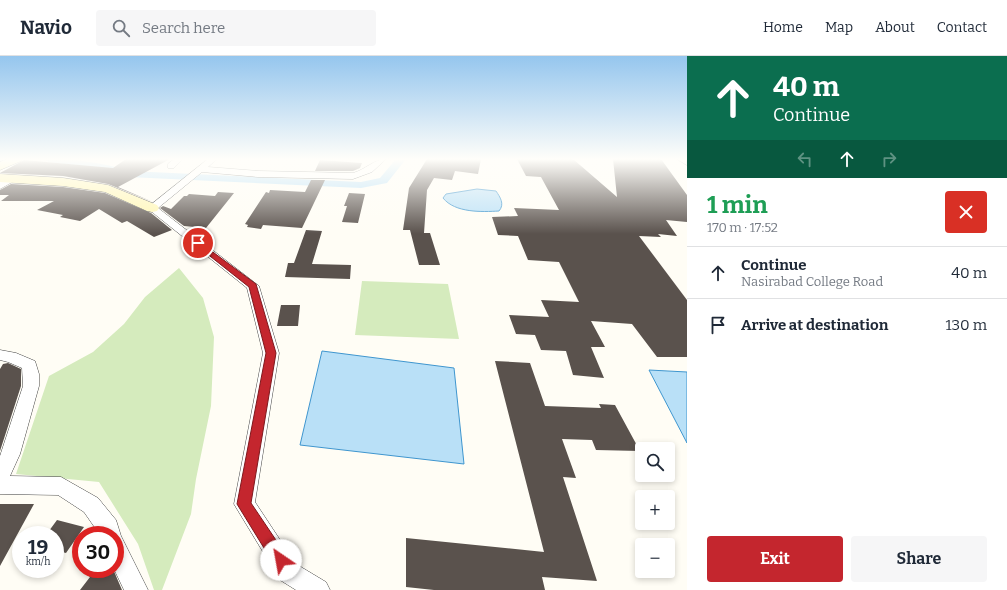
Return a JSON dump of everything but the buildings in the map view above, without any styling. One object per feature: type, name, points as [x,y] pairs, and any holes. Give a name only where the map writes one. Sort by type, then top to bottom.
[{"type":"street","points":[[75,184],[108,189],[152,208],[253,286],[271,353],[244,504],[288,572],[318,590]]},
{"type":"street","points":[[152,208],[182,184]]},
{"type":"street","points":[[0,355],[11,357],[29,365],[31,374],[31,386],[11,454],[0,475]]},
{"type":"street","points":[[0,485],[61,486],[91,505],[107,526]]},
{"type":"street","points":[[124,564],[136,590]]},
{"type":"green space","points":[[179,268],[203,298],[214,337],[211,406],[196,479],[191,514],[162,590],[154,590],[138,544],[99,482],[16,474],[49,376],[93,352],[124,324],[145,297]]},
{"type":"green space","points":[[362,281],[448,284],[459,339],[355,335]]},
{"type":"water","points":[[477,189],[496,191],[502,203],[499,211],[485,212],[462,209],[448,203],[443,198],[446,194]]},
{"type":"water","points":[[322,351],[454,368],[464,464],[300,445]]},
{"type":"water","points":[[649,370],[687,372],[687,443]]},
{"type":"waterway","points":[[338,184],[367,184]]},
{"type":"route","points":[[198,243],[253,286],[271,353],[244,504],[281,560]]}]
